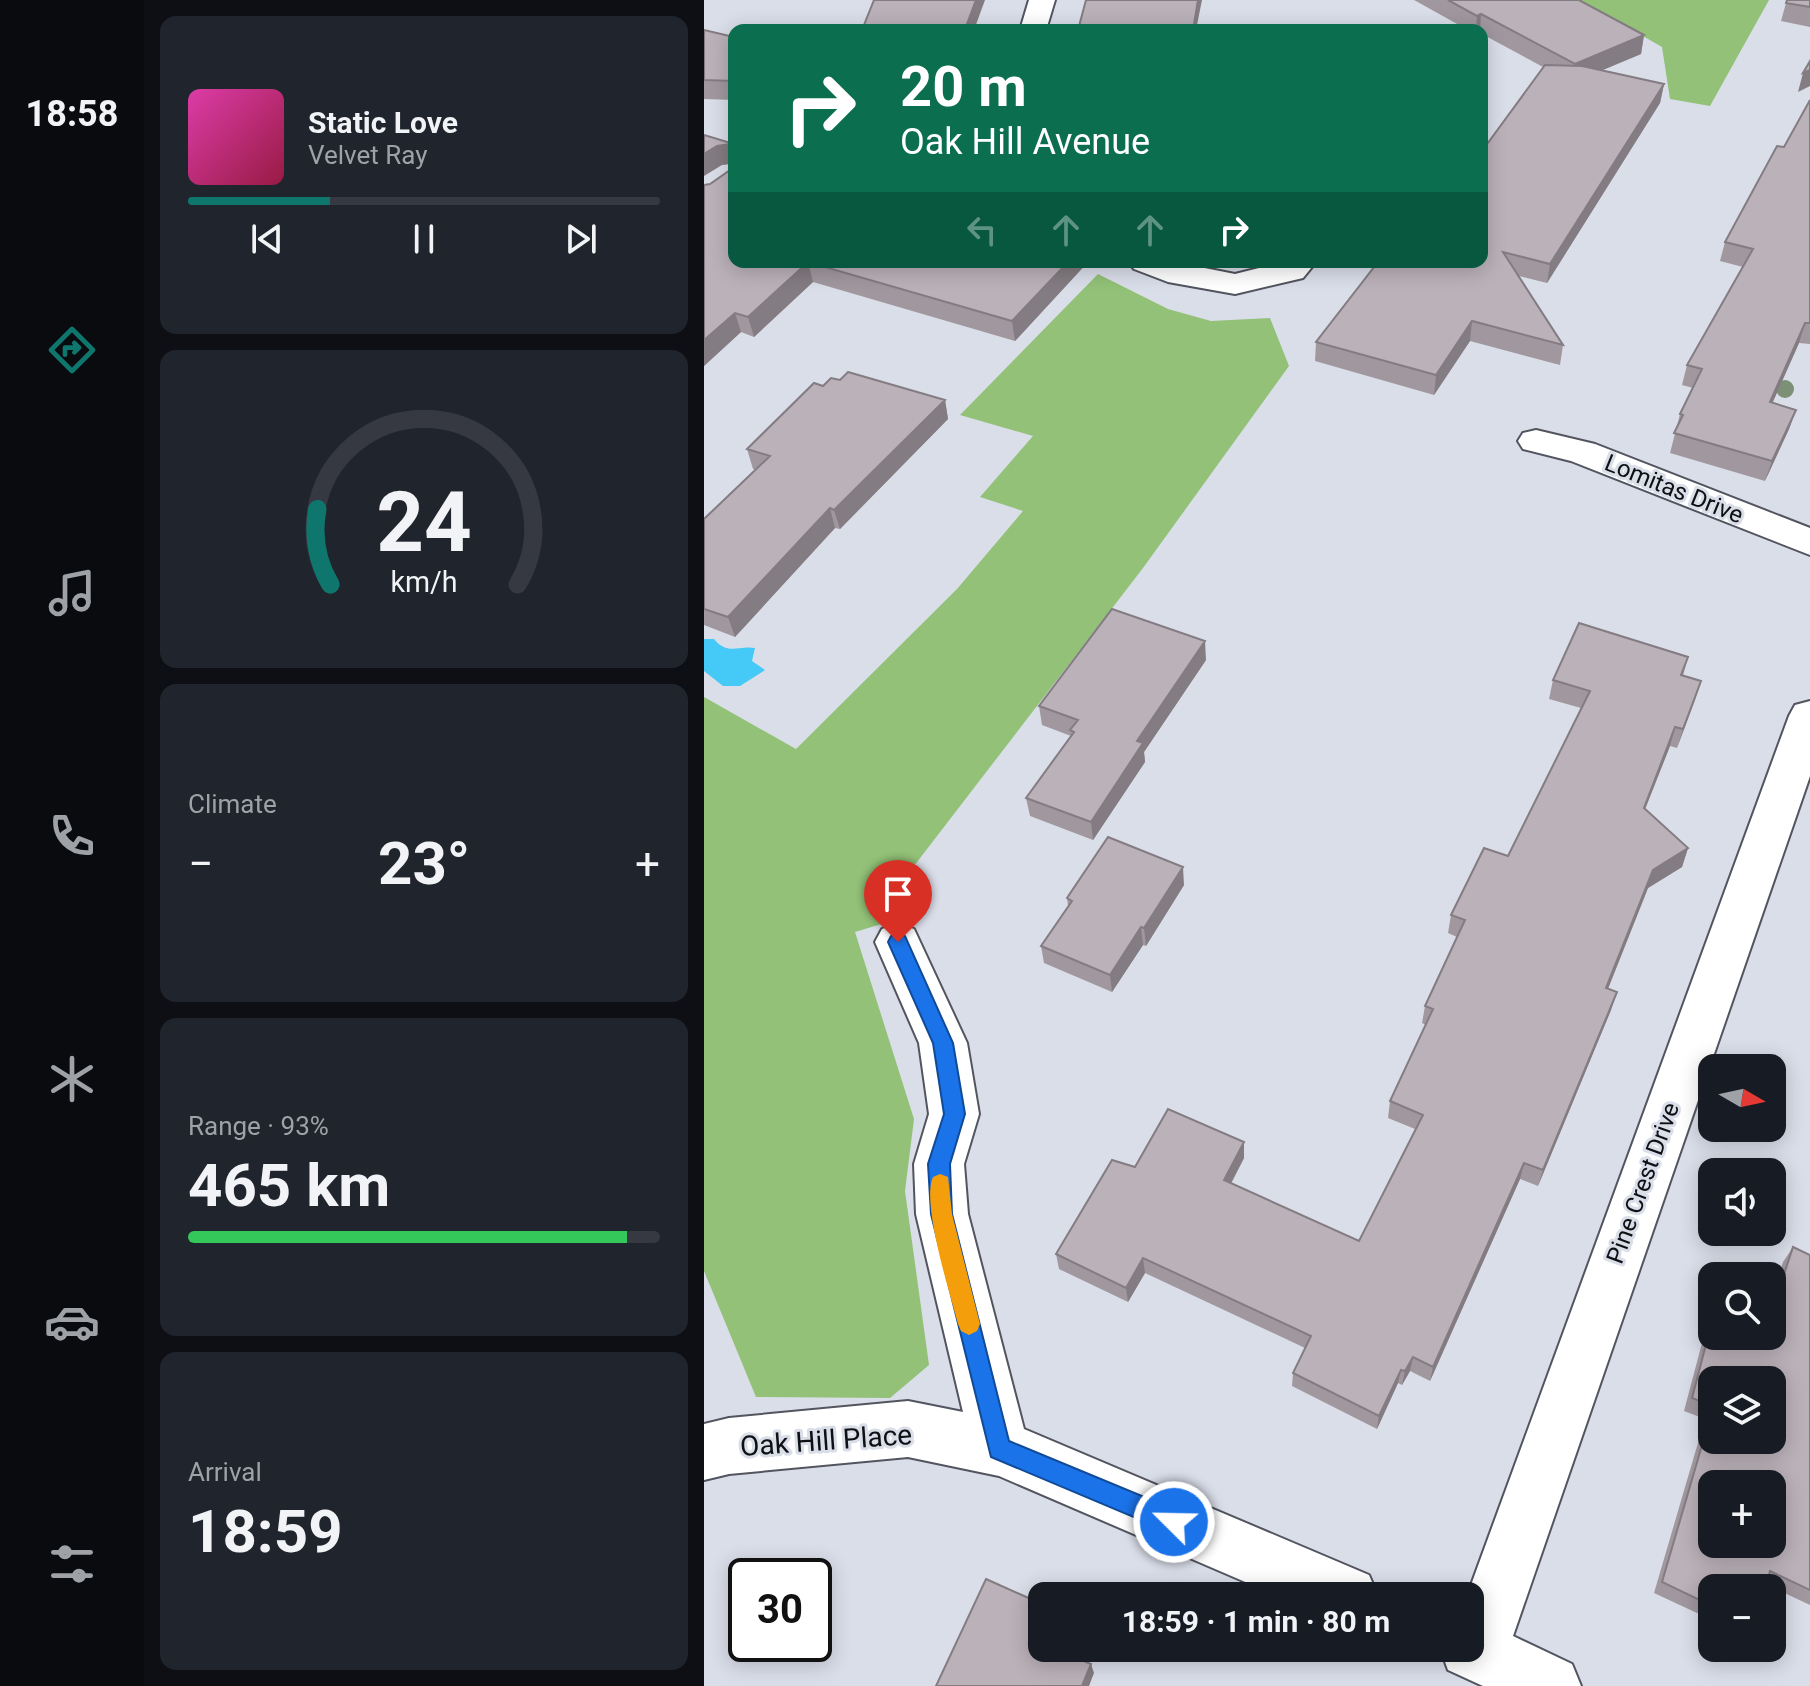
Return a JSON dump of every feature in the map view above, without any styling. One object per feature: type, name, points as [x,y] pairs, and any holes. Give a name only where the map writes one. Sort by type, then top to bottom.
[{"type":"street","points":[[1035,24],[1042,0]]},
{"type":"street","points":[[1161,268],[1179,275],[1235,284],[1295,268]]},
{"type":"street","name":"Lomitas Drive","points":[[1536,441],[1582,452],[1810,542]]},
{"type":"street","name":"Pine Crest Drive","points":[[1484,1621],[1810,716]]},
{"type":"street","points":[[898,942],[943,1043],[954,1114],[939,1164],[942,1214],[1000,1448]]},
{"type":"street","name":"Oak Hill Place","points":[[704,1452],[729,1446],[908,1429],[1000,1448],[1315,1582]]},
{"type":"street","points":[[1484,1654],[1550,1686]]},
{"type":"green space","points":[[1580,0],[1769,0],[1710,106],[1670,99],[1662,47]]},
{"type":"green space","points":[[1098,274],[1168,309],[1211,321],[1270,318],[1289,366],[1143,568],[904,879],[918,913],[855,932],[914,1119],[905,1191],[929,1365],[890,1398],[756,1397],[704,1271],[704,697],[796,749],[957,589],[1023,511],[980,497],[1033,436],[960,415]]},
{"type":"water","points":[[704,639],[714,639],[729,649],[755,648],[752,661],[765,670],[740,686],[723,686],[704,671]]},
{"type":"building","points":[[874,0],[976,0],[967,24],[864,24]]},
{"type":"building","points":[[1086,0],[1198,0],[1194,24],[1080,24]]},
{"type":"building","points":[[1448,0],[1579,0],[1644,35],[1575,64]]},
{"type":"building","points":[[1787,0],[1810,0],[1810,7],[1786,3]]},
{"type":"building","points":[[704,30],[728,36],[728,81],[704,80]]},
{"type":"building","points":[[1545,65],[1582,66],[1664,84],[1550,264],[1503,252],[1563,345],[1472,321],[1436,375],[1316,342],[1373,268],[1488,268],[1488,143]]},
{"type":"building","points":[[1810,100],[1810,323],[1805,323],[1770,402],[1796,410],[1772,461],[1674,433],[1702,369],[1687,365],[1753,249],[1725,242],[1777,146],[1784,147]]},
{"type":"building","points":[[704,135],[728,142],[728,144],[717,146],[704,154]]},
{"type":"building","points":[[728,171],[728,268],[801,268],[748,317],[735,313],[704,340],[704,185]]},
{"type":"building","points":[[829,268],[1062,268],[1012,321]]},
{"type":"building","points":[[848,372],[945,400],[834,510],[830,508],[728,617],[704,609],[704,519],[770,456],[747,449],[814,383],[823,386],[831,378],[840,380]]},
{"type":"building","points":[[1112,609],[1205,641],[1137,741],[1143,743],[1091,822],[1026,798],[1074,732],[1070,730],[1078,720],[1039,706]]},
{"type":"building","points":[[1579,623],[1688,657],[1681,675],[1701,681],[1683,729],[1675,727],[1644,808],[1688,848],[1653,870],[1606,988],[1617,992],[1543,1170],[1524,1163],[1433,1367],[1413,1357],[1405,1371],[1401,1370],[1379,1416],[1293,1373],[1311,1336],[1143,1258],[1126,1288],[1056,1254],[1112,1160],[1135,1167],[1168,1109],[1244,1142],[1224,1180],[1359,1241],[1423,1115],[1390,1101],[1433,1009],[1425,1006],[1465,920],[1451,915],[1484,848],[1508,856],[1590,691],[1553,680]]},
{"type":"building","points":[[1108,837],[1183,867],[1110,975],[1041,946],[1072,901],[1067,898]]},
{"type":"building","points":[[1793,1247],[1810,1255],[1810,1590],[1786,1579],[1786,1574],[1770,1571],[1769,1574],[1698,1574],[1698,1599],[1662,1582],[1699,1454],[1786,1454],[1786,1366],[1700,1366],[1705,1350],[1786,1350],[1786,1268]]},
{"type":"building","points":[[1698,1375],[1698,1400],[1692,1398]]},
{"type":"building","points":[[986,1579],[1028,1598],[1028,1662],[1091,1664],[1082,1686],[936,1686]]},
{"type":"slow traffic","points":[[940,1184],[942,1214],[969,1324]]},
{"type":"route","points":[[898,942],[943,1043],[954,1114],[939,1164],[942,1214],[1000,1448],[1174,1522]]}]
